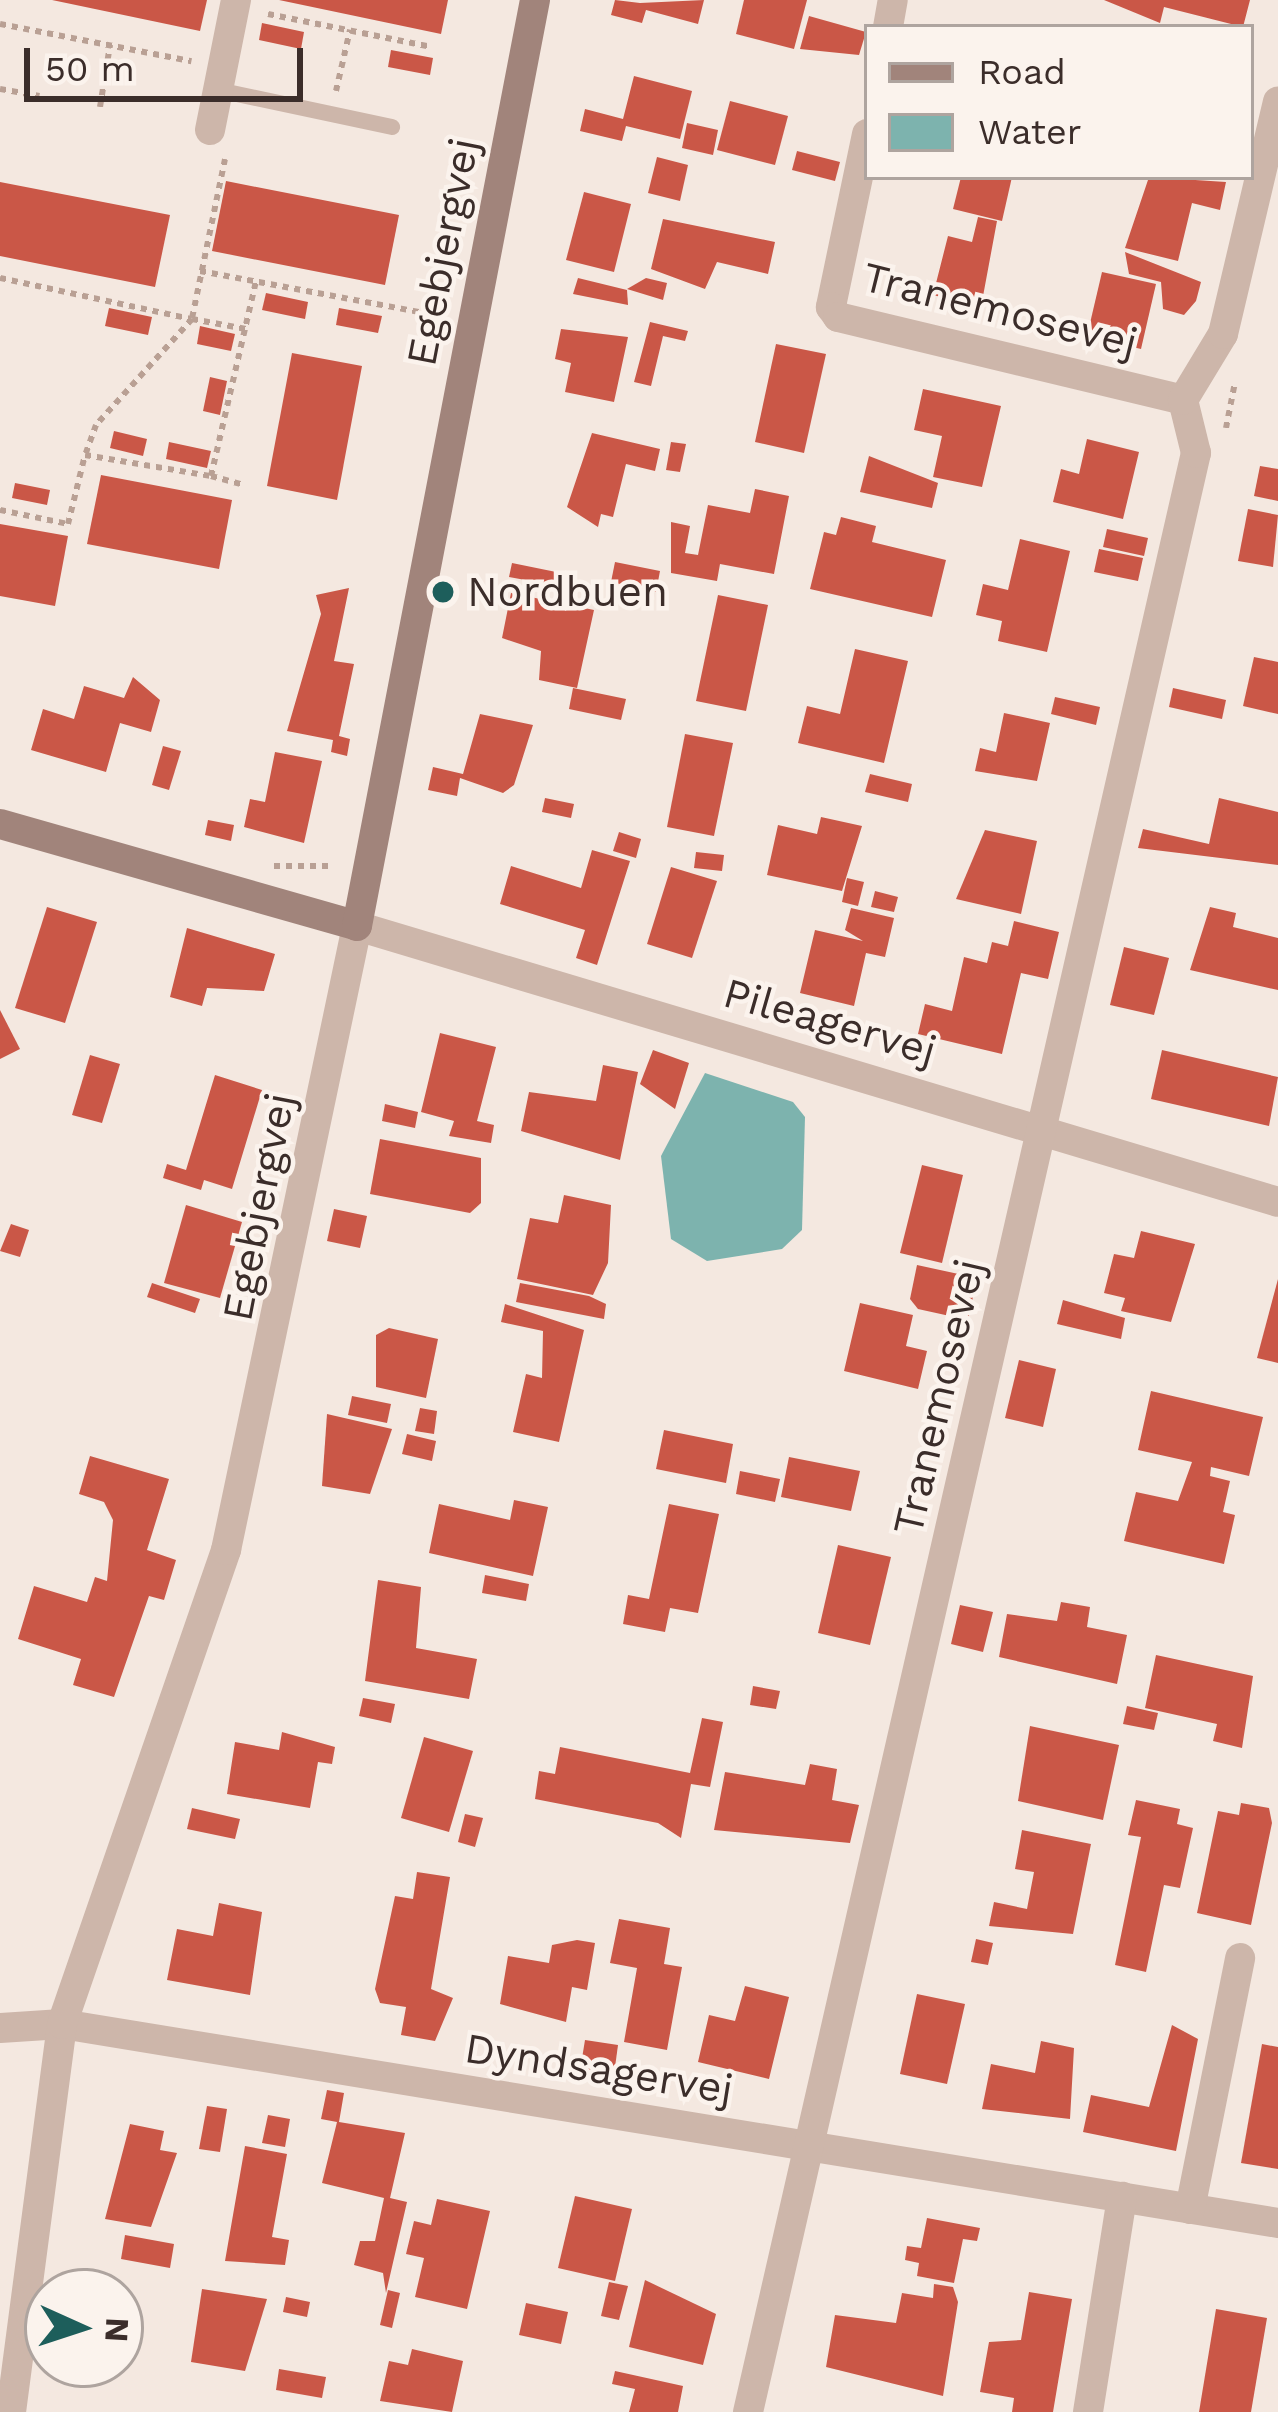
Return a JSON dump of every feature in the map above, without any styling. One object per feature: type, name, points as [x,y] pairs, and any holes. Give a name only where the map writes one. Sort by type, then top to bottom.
[{"type":"street","name":"Egebjergvej","points":[[11,2412],[62,2024],[226,1550],[357,926],[535,0]]},
{"type":"street","points":[[210,130],[235,4]]},
{"type":"street","name":"Tranemosevej","points":[[748,2412],[1196,453],[1183,400],[1223,334],[1278,100]]},
{"type":"street","name":"Tranemosevej","points":[[864,148],[831,307],[838,317],[1183,400]]},
{"type":"street","points":[[0,824],[357,926]]},
{"type":"street","name":"Pileagervej","points":[[357,926],[1278,1202]]},
{"type":"street","points":[[1190,2209],[1240,1958]]},
{"type":"street","name":"Dyndsagervej","points":[[0,2028],[62,2024],[1278,2223]]},
{"type":"street","points":[[1088,2412],[1122,2197]]},
{"type":"lane","points":[[221,78],[332,114],[392,127]]},
{"type":"path","points":[[235,4],[433,47]]},
{"type":"path","points":[[0,24],[110,45],[221,78]]},
{"type":"path","points":[[332,114],[350,30]]},
{"type":"path","points":[[100,107],[110,45]]},
{"type":"path","points":[[0,89],[39,95]]},
{"type":"path","points":[[0,510],[68,524],[96,425],[191,319],[229,142],[210,130]]},
{"type":"path","points":[[200,271],[440,316]]},
{"type":"path","points":[[0,278],[246,328]]},
{"type":"path","points":[[211,476],[256,281]]},
{"type":"path","points":[[85,454],[241,484]]},
{"type":"water","points":[[705,1073],[793,1102],[805,1117],[802,1230],[782,1249],[707,1261],[671,1239],[661,1156]]},
{"type":"building","points":[[52,0],[207,0],[200,31]]},
{"type":"building","points":[[279,0],[448,0],[441,34]]},
{"type":"building","points":[[615,0],[704,0],[698,24],[646,10],[642,23],[611,15]]},
{"type":"building","points":[[744,0],[807,0],[794,49],[736,34]]},
{"type":"building","points":[[1104,0],[1250,0],[1244,24],[1164,7],[1160,23]]},
{"type":"building","points":[[809,16],[864,31],[859,55],[800,49]]},
{"type":"building","points":[[262,23],[304,32],[301,49],[259,40]]},
{"type":"building","points":[[391,50],[433,58],[430,75],[388,67]]},
{"type":"building","points":[[634,76],[692,91],[680,139],[626,126],[622,141],[580,131],[585,109],[623,119]]},
{"type":"building","points":[[730,101],[788,116],[775,165],[717,150]]},
{"type":"building","points":[[687,123],[718,130],[713,155],[682,148]]},
{"type":"building","points":[[797,151],[840,162],[835,181],[792,170]]},
{"type":"building","points":[[657,157],[688,165],[680,201],[648,193]]},
{"type":"building","points":[[960,180],[1011,180],[1002,221],[953,209]]},
{"type":"building","points":[[1148,180],[1226,182],[1220,210],[1192,203],[1178,261],[1125,248]]},
{"type":"building","points":[[226,181],[399,215],[385,285],[212,251]]},
{"type":"building","points":[[0,182],[170,215],[155,287],[0,256]]},
{"type":"building","points":[[584,192],[631,204],[614,272],[566,260]]},
{"type":"building","points":[[978,217],[997,221],[981,307],[933,295],[948,236],[972,242]]},
{"type":"building","points":[[663,219],[775,242],[768,274],[717,262],[705,289],[651,269]]},
{"type":"building","points":[[1125,252],[1201,282],[1196,301],[1184,315],[1163,309],[1161,282],[1129,274]]},
{"type":"building","points":[[1102,272],[1156,284],[1141,349],[1087,336]]},
{"type":"building","points":[[578,278],[627,290],[628,305],[573,294]]},
{"type":"building","points":[[646,278],[667,283],[663,300],[627,289]]},
{"type":"building","points":[[266,293],[308,302],[305,319],[262,310]]},
{"type":"building","points":[[109,308],[152,317],[148,335],[105,326]]},
{"type":"building","points":[[339,308],[382,316],[378,333],[336,325]]},
{"type":"building","points":[[650,322],[688,331],[685,341],[663,336],[651,386],[634,382]]},
{"type":"building","points":[[200,326],[235,334],[231,351],[197,344]]},
{"type":"building","points":[[561,329],[628,337],[614,402],[565,392],[571,363],[555,359]]},
{"type":"building","points":[[776,344],[826,354],[804,453],[755,442]]},
{"type":"building","points":[[292,353],[362,366],[337,500],[267,486]]},
{"type":"building","points":[[210,377],[227,381],[220,415],[203,411]]},
{"type":"building","points":[[923,389],[1001,406],[982,487],[933,477],[942,436],[914,430]]},
{"type":"building","points":[[114,431],[147,439],[143,456],[110,448]]},
{"type":"building","points":[[592,433],[660,449],[655,471],[626,464],[613,517],[601,514],[598,527],[567,507]]},
{"type":"building","points":[[1087,439],[1139,452],[1123,519],[1053,502],[1061,469],[1079,474]]},
{"type":"building","points":[[169,442],[211,451],[207,468],[166,459]]},
{"type":"building","points":[[671,442],[686,444],[680,472],[666,470]]},
{"type":"building","points":[[869,456],[938,483],[932,508],[860,492]]},
{"type":"building","points":[[1260,466],[1278,469],[1278,501],[1254,496]]},
{"type":"building","points":[[101,475],[232,500],[219,569],[87,544]]},
{"type":"building","points":[[15,483],[50,490],[47,505],[12,498]]},
{"type":"building","points":[[755,489],[789,496],[774,574],[720,564],[717,581],[671,573],[671,522],[690,526],[685,553],[698,555],[708,505],[750,513]]},
{"type":"building","points":[[1248,509],[1278,515],[1273,567],[1238,561]]},
{"type":"building","points":[[841,517],[876,526],[872,542],[946,560],[932,617],[810,589],[824,532],[836,535]]},
{"type":"building","points":[[0,524],[68,536],[55,606],[0,596]]},
{"type":"building","points":[[1107,529],[1148,538],[1144,556],[1103,547]]},
{"type":"building","points":[[1020,539],[1070,551],[1047,652],[998,641],[1002,621],[976,615],[983,584],[1008,590]]},
{"type":"building","points":[[1099,549],[1143,558],[1138,581],[1094,572]]},
{"type":"building","points":[[615,562],[660,571],[656,592],[611,582]]},
{"type":"building","points":[[512,563],[561,573],[558,586],[509,577]]},
{"type":"building","points":[[349,588],[334,661],[354,664],[339,736],[350,739],[347,756],[331,752],[333,740],[287,731],[321,614],[316,595]]},
{"type":"building","points":[[511,593],[594,610],[577,688],[539,680],[541,651],[502,638]]},
{"type":"building","points":[[718,595],[768,605],[746,711],[696,701]]},
{"type":"building","points":[[855,649],[908,661],[884,763],[798,743],[807,706],[840,714]]},
{"type":"building","points":[[1254,657],[1278,662],[1278,714],[1243,706]]},
{"type":"building","points":[[133,677],[160,700],[151,732],[120,723],[106,772],[31,750],[43,709],[74,719],[84,686],[124,698]]},
{"type":"building","points":[[573,688],[626,699],[621,720],[569,709]]},
{"type":"building","points":[[1173,688],[1226,700],[1222,719],[1169,707]]},
{"type":"building","points":[[1055,697],[1100,707],[1096,725],[1051,714]]},
{"type":"building","points":[[1004,713],[1050,723],[1037,781],[975,771],[980,748],[996,752]]},
{"type":"building","points":[[480,714],[533,725],[514,785],[503,793],[460,778],[457,796],[428,790],[433,767],[463,774]]},
{"type":"building","points":[[685,734],[733,743],[714,836],[667,827]]},
{"type":"building","points":[[163,746],[181,751],[169,790],[152,785]]},
{"type":"building","points":[[275,752],[322,761],[304,843],[244,827],[250,799],[265,802]]},
{"type":"building","points":[[870,774],[912,784],[908,802],[865,792]]},
{"type":"building","points":[[545,798],[574,804],[571,818],[542,812]]},
{"type":"building","points":[[1219,798],[1278,812],[1278,865],[1138,848],[1143,829],[1209,844]]},
{"type":"building","points":[[821,817],[862,826],[842,891],[767,875],[778,825],[817,834]]},
{"type":"building","points":[[208,820],[234,825],[231,841],[205,835]]},
{"type":"building","points":[[985,830],[1037,841],[1021,914],[956,899]]},
{"type":"building","points":[[619,832],[641,839],[636,858],[613,851]]},
{"type":"building","points":[[592,850],[630,861],[597,965],[576,958],[585,930],[500,904],[511,866],[581,888]]},
{"type":"building","points":[[696,852],[724,855],[722,871],[694,868]]},
{"type":"building","points":[[671,867],[717,881],[692,958],[647,944]]},
{"type":"building","points":[[847,878],[864,882],[858,906],[842,902]]},
{"type":"building","points":[[875,891],[898,897],[894,912],[871,907]]},
{"type":"building","points":[[47,907],[97,922],[65,1023],[15,1008]]},
{"type":"building","points":[[1210,907],[1236,913],[1233,927],[1278,938],[1278,990],[1190,970]]},
{"type":"building","points":[[851,908],[894,918],[885,957],[866,953],[854,1006],[800,993],[815,930],[863,941],[845,930]]},
{"type":"building","points":[[1014,921],[1059,932],[1048,979],[1021,973],[1002,1054],[918,1034],[925,1004],[952,1011],[964,957],[987,963],[992,942],[1008,946]]},
{"type":"building","points":[[187,928],[275,954],[264,991],[207,988],[202,1006],[170,997]]},
{"type":"building","points":[[1124,947],[1169,958],[1154,1015],[1110,1005]]},
{"type":"building","points":[[0,1010],[20,1049],[0,1059]]},
{"type":"building","points":[[440,1033],[496,1047],[477,1121],[494,1125],[491,1143],[449,1136],[454,1121],[421,1112]]},
{"type":"building","points":[[653,1050],[689,1063],[675,1109],[640,1084]]},
{"type":"building","points":[[1162,1050],[1278,1077],[1269,1126],[1151,1099]]},
{"type":"building","points":[[90,1055],[120,1064],[102,1123],[72,1115]]},
{"type":"building","points":[[603,1065],[638,1072],[620,1160],[521,1131],[529,1092],[596,1101]]},
{"type":"building","points":[[215,1075],[262,1090],[232,1189],[204,1180],[201,1190],[163,1178],[167,1164],[186,1170]]},
{"type":"building","points":[[385,1104],[418,1112],[415,1128],[382,1121]]},
{"type":"building","points":[[380,1139],[481,1158],[481,1203],[470,1213],[370,1194]]},
{"type":"building","points":[[922,1165],[963,1175],[942,1263],[900,1253]]},
{"type":"building","points":[[564,1195],[611,1205],[608,1263],[593,1295],[517,1279],[530,1218],[558,1223]]},
{"type":"building","points":[[186,1205],[242,1222],[220,1298],[164,1283]]},
{"type":"building","points":[[334,1209],[367,1216],[360,1248],[327,1241]]},
{"type":"building","points":[[11,1224],[29,1230],[20,1257],[0,1251]]},
{"type":"building","points":[[1141,1231],[1195,1244],[1171,1322],[1121,1311],[1125,1298],[1104,1293],[1114,1254],[1134,1258]]},
{"type":"building","points":[[917,1265],[977,1278],[968,1320],[918,1309],[910,1299]]},
{"type":"building","points":[[1278,1279],[1278,1363],[1257,1358]]},
{"type":"building","points":[[152,1283],[200,1299],[195,1313],[147,1297]]},
{"type":"building","points":[[520,1283],[589,1296],[606,1304],[604,1319],[516,1302]]},
{"type":"building","points":[[1063,1300],[1125,1318],[1121,1339],[1057,1324]]},
{"type":"building","points":[[860,1303],[913,1315],[906,1346],[927,1351],[918,1389],[844,1371]]},
{"type":"building","points":[[505,1304],[584,1330],[559,1442],[513,1432],[526,1374],[542,1378],[543,1331],[501,1322]]},
{"type":"building","points":[[389,1328],[438,1339],[426,1398],[376,1387],[376,1335]]},
{"type":"building","points":[[1019,1360],[1056,1369],[1043,1427],[1005,1418]]},
{"type":"building","points":[[1151,1391],[1263,1417],[1249,1476],[1211,1467],[1210,1476],[1230,1481],[1223,1512],[1235,1515],[1224,1564],[1124,1541],[1136,1492],[1178,1501],[1192,1462],[1138,1450]]},
{"type":"building","points":[[352,1396],[391,1404],[387,1423],[348,1415]]},
{"type":"building","points":[[420,1408],[437,1411],[434,1434],[415,1431]]},
{"type":"building","points":[[327,1414],[392,1429],[370,1494],[322,1486]]},
{"type":"building","points":[[664,1430],[733,1444],[726,1483],[656,1469]]},
{"type":"building","points":[[407,1434],[436,1441],[432,1461],[402,1454]]},
{"type":"building","points":[[90,1456],[169,1479],[147,1550],[176,1560],[164,1600],[149,1596],[114,1697],[73,1685],[81,1659],[18,1639],[34,1586],[87,1602],[95,1577],[107,1581],[113,1520],[104,1502],[79,1494]]},
{"type":"building","points":[[789,1457],[860,1471],[851,1511],[781,1497]]},
{"type":"building","points":[[740,1471],[780,1479],[775,1502],[736,1494]]},
{"type":"building","points":[[514,1500],[548,1507],[533,1576],[429,1553],[439,1504],[510,1520]]},
{"type":"building","points":[[669,1504],[719,1514],[698,1613],[670,1608],[665,1632],[623,1624],[628,1595],[649,1599]]},
{"type":"building","points":[[838,1545],[891,1557],[870,1645],[818,1633]]},
{"type":"building","points":[[485,1575],[529,1584],[526,1601],[482,1593]]},
{"type":"building","points":[[378,1580],[421,1587],[416,1648],[477,1659],[469,1699],[365,1681]]},
{"type":"building","points":[[1061,1602],[1090,1607],[1087,1627],[1127,1635],[1117,1684],[999,1657],[1007,1614],[1057,1621]]},
{"type":"building","points":[[960,1605],[993,1612],[983,1652],[951,1644]]},
{"type":"building","points":[[1156,1655],[1253,1676],[1242,1748],[1213,1741],[1217,1724],[1145,1708]]},
{"type":"building","points":[[753,1686],[780,1691],[776,1709],[750,1705]]},
{"type":"building","points":[[363,1698],[395,1704],[391,1723],[359,1716]]},
{"type":"building","points":[[1127,1706],[1158,1713],[1154,1730],[1123,1724]]},
{"type":"building","points":[[702,1718],[723,1722],[710,1787],[691,1784],[681,1838],[658,1823],[535,1799],[539,1771],[555,1774],[560,1747],[690,1773]]},
{"type":"building","points":[[1030,1726],[1119,1745],[1103,1820],[1018,1801]]},
{"type":"building","points":[[282,1732],[335,1747],[332,1764],[318,1762],[310,1808],[227,1794],[235,1742],[279,1750]]},
{"type":"building","points":[[424,1737],[473,1751],[449,1832],[401,1818]]},
{"type":"building","points":[[810,1764],[837,1769],[832,1800],[859,1805],[850,1843],[714,1830],[725,1772],[805,1785]]},
{"type":"building","points":[[1136,1800],[1180,1809],[1177,1824],[1193,1828],[1180,1888],[1164,1885],[1146,1972],[1115,1965],[1141,1837],[1128,1835]]},
{"type":"building","points":[[1241,1803],[1269,1808],[1272,1823],[1251,1925],[1197,1913],[1218,1811],[1239,1815]]},
{"type":"building","points":[[192,1808],[240,1819],[235,1839],[187,1829]]},
{"type":"building","points":[[465,1814],[483,1818],[475,1847],[458,1842]]},
{"type":"building","points":[[1022,1830],[1091,1844],[1073,1934],[989,1926],[994,1902],[1027,1909],[1034,1872],[1015,1869]]},
{"type":"building","points":[[417,1872],[450,1877],[431,1989],[453,1998],[435,2041],[401,2035],[406,2007],[380,2003],[375,1989],[395,1896],[413,1899]]},
{"type":"building","points":[[219,1903],[262,1912],[250,1995],[167,1980],[177,1929],[213,1936]]},
{"type":"building","points":[[619,1919],[670,1928],[664,1964],[682,1967],[667,2050],[624,2042],[637,1968],[610,1963]]},
{"type":"building","points":[[976,1939],[993,1943],[988,1965],[971,1962]]},
{"type":"building","points":[[577,1940],[595,1943],[587,1990],[572,1987],[566,2022],[500,2004],[508,1956],[549,1963],[552,1945]]},
{"type":"building","points":[[745,1986],[789,1997],[769,2079],[698,2062],[709,2015],[735,2021]]},
{"type":"building","points":[[917,1994],[965,2004],[947,2084],[900,2074]]},
{"type":"building","points":[[1172,2025],[1198,2039],[1176,2151],[1083,2132],[1091,2095],[1149,2107]]},
{"type":"building","points":[[585,2040],[618,2045],[613,2082],[579,2077]]},
{"type":"building","points":[[1041,2041],[1074,2048],[1070,2119],[982,2109],[991,2064],[1035,2073]]},
{"type":"building","points":[[1262,2044],[1278,2047],[1278,2169],[1241,2163]]},
{"type":"building","points":[[327,2090],[344,2093],[339,2122],[405,2133],[390,2198],[407,2202],[386,2293],[383,2273],[354,2265],[360,2241],[375,2241],[384,2198],[322,2183],[337,2122],[321,2119]]},
{"type":"building","points":[[207,2106],[227,2109],[220,2152],[199,2149]]},
{"type":"building","points":[[268,2115],[290,2119],[285,2147],[262,2143]]},
{"type":"building","points":[[130,2124],[164,2131],[160,2150],[177,2153],[151,2227],[105,2219]]},
{"type":"building","points":[[245,2146],[287,2154],[272,2237],[289,2240],[285,2265],[225,2261]]},
{"type":"building","points":[[575,2196],[632,2209],[615,2281],[558,2268]]},
{"type":"building","points":[[437,2199],[490,2211],[467,2309],[415,2297],[424,2258],[406,2254],[414,2221],[431,2225]]},
{"type":"building","points":[[927,2218],[980,2228],[977,2241],[963,2239],[954,2283],[917,2276],[919,2263],[905,2260],[907,2246],[921,2248]]},
{"type":"building","points":[[125,2235],[174,2244],[170,2268],[121,2259]]},
{"type":"building","points":[[645,2280],[716,2314],[703,2365],[629,2347]]},
{"type":"building","points":[[609,2282],[628,2286],[619,2320],[601,2316]]},
{"type":"building","points":[[934,2284],[953,2287],[958,2302],[943,2396],[826,2367],[835,2315],[896,2323],[902,2293],[933,2298]]},
{"type":"building","points":[[202,2289],[267,2299],[245,2371],[191,2362]]},
{"type":"building","points":[[388,2290],[400,2293],[392,2328],[380,2325]]},
{"type":"building","points":[[1029,2292],[1072,2299],[1053,2412],[1012,2412],[1014,2398],[980,2392],[989,2342],[1021,2340]]},
{"type":"building","points":[[286,2297],[310,2302],[307,2317],[283,2312]]},
{"type":"building","points":[[526,2303],[568,2312],[561,2344],[519,2335]]},
{"type":"building","points":[[1216,2309],[1267,2318],[1251,2412],[1199,2412]]},
{"type":"building","points":[[412,2349],[463,2361],[452,2412],[380,2401],[389,2361],[408,2365]]},
{"type":"building","points":[[279,2369],[326,2377],[322,2398],[276,2390]]},
{"type":"building","points":[[615,2371],[683,2386],[678,2412],[629,2412],[635,2389],[612,2384]]},
{"type":"place","name":"Nordbuen","points":[[443,592]]}]
